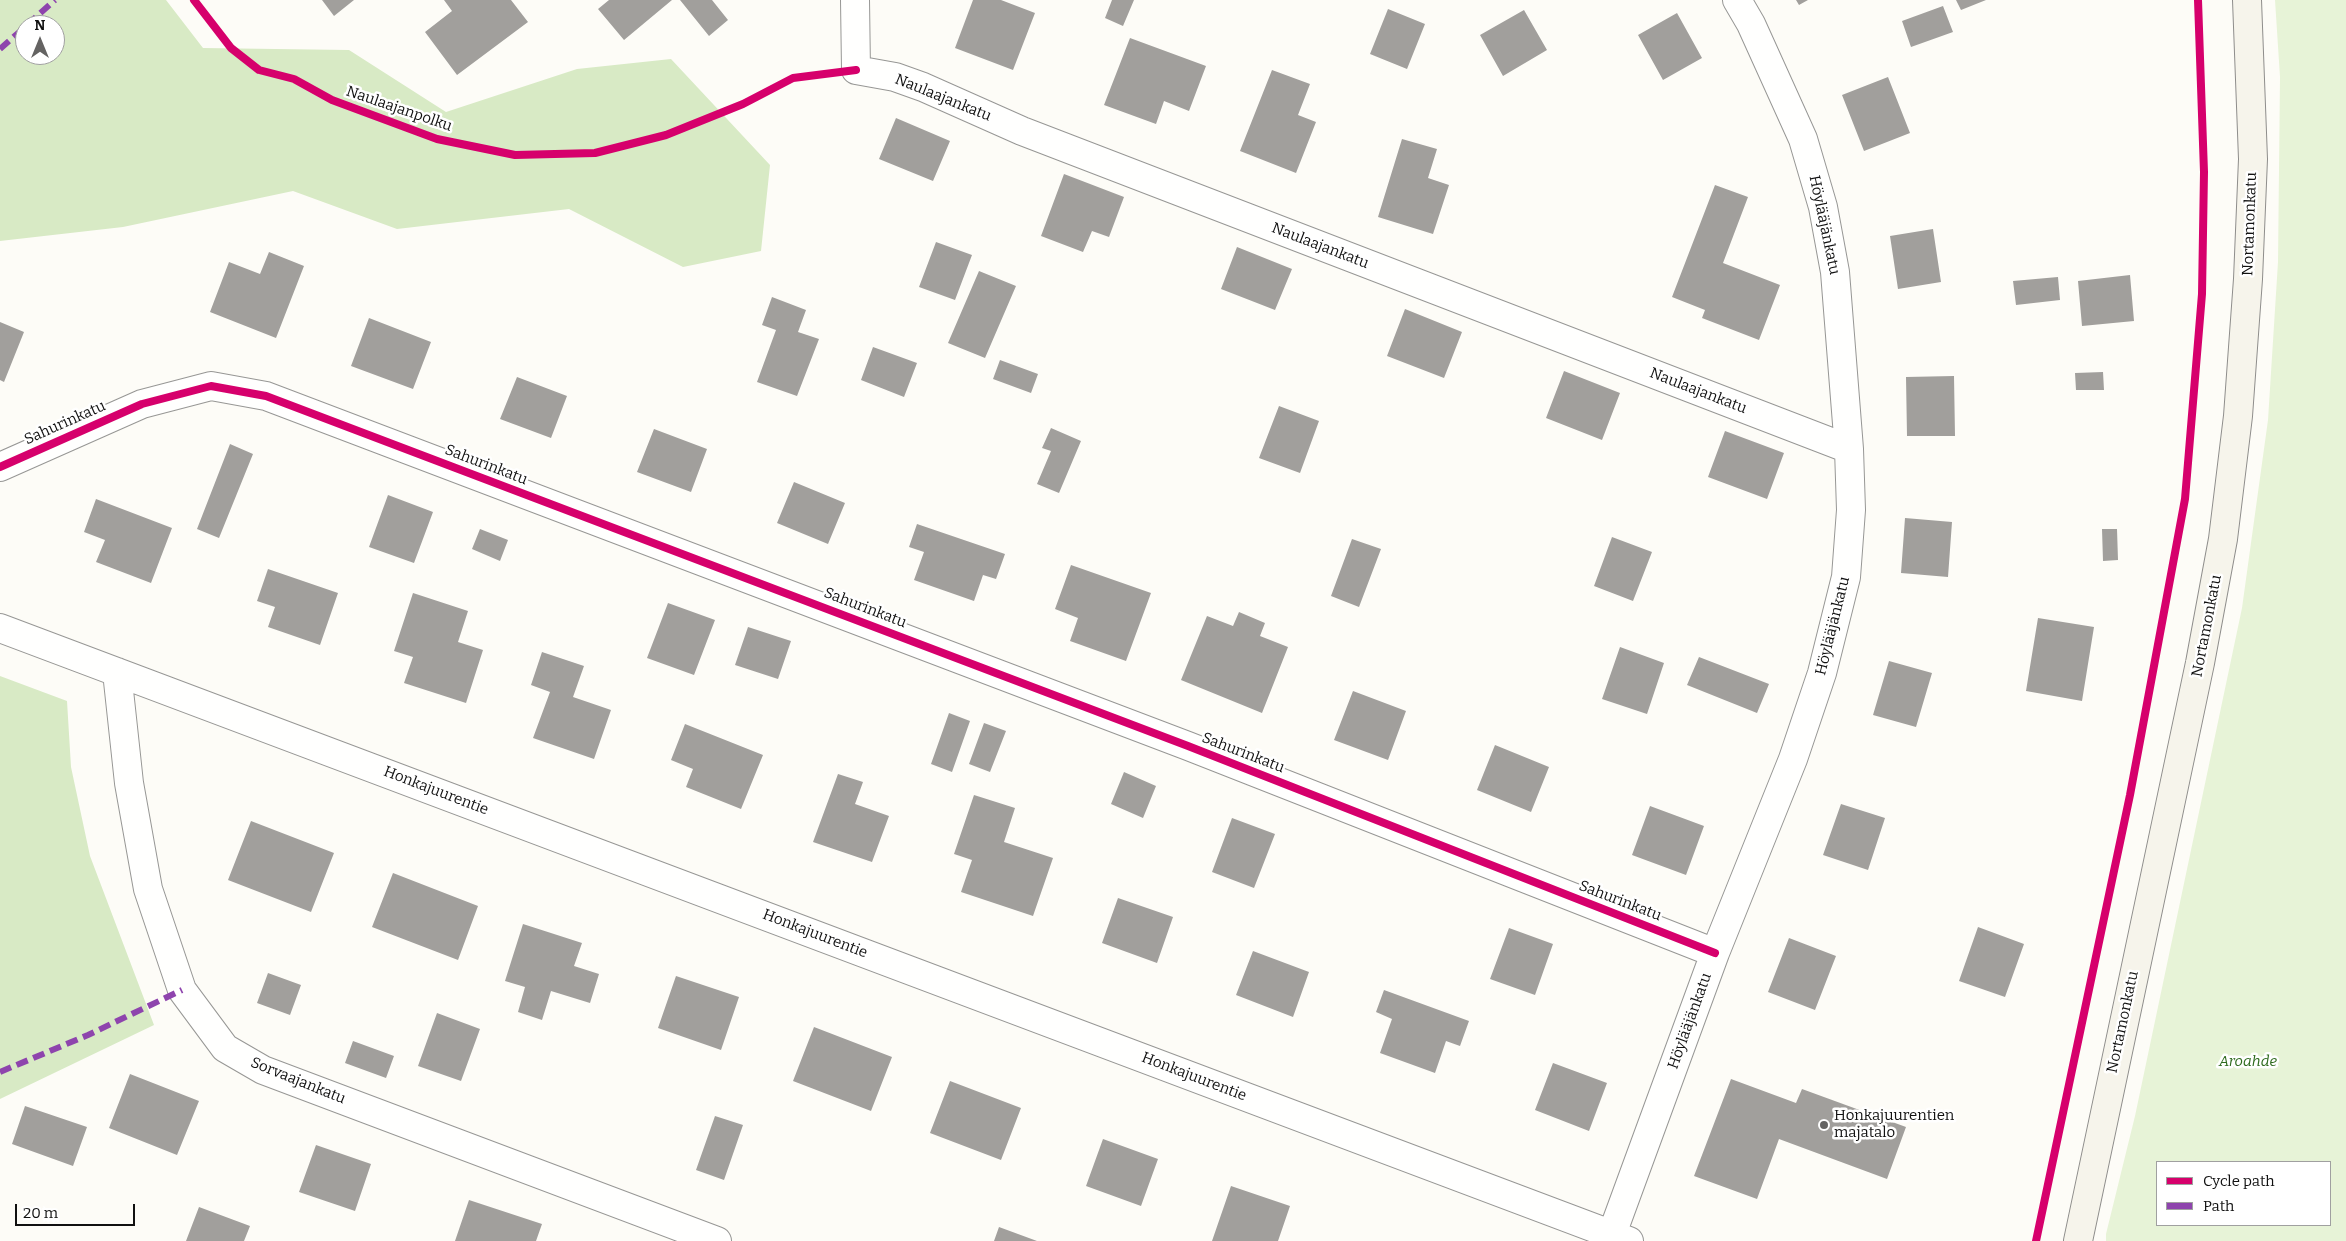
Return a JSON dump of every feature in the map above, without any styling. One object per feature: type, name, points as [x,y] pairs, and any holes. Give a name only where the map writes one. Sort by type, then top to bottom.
[{"type":"main road","name":"Nortamonkatu","points":[[2078,1241],[2200,663],[2223,538],[2238,416],[2248,280],[2253,159],[2247,0]]},
{"type":"street","name":"Naulaajankatu","points":[[855,0],[856,70],[895,77],[923,87],[1022,131],[1850,449]]},
{"type":"street","name":"Höylääjänkatu","points":[[1615,1239],[1715,953],[1793,759],[1822,673],[1846,577],[1851,510],[1850,449],[1835,272],[1823,207],[1803,139],[1751,24],[1737,0]]},
{"type":"street","name":"Sahurinkatu","points":[[0,467],[142,404],[211,386],[266,396],[1188,746],[1715,953]]},
{"type":"street","name":"Honkajuurentie","points":[[0,628],[1615,1239]]},
{"type":"street","name":"Sorvaajankatu","points":[[117,672],[129,783],[148,889],[182,990],[225,1048],[263,1070],[717,1241]]},
{"type":"green space","points":[[0,0],[166,0],[203,48],[349,50],[446,112],[577,69],[671,59],[770,165],[761,251],[683,267],[569,209],[397,229],[293,191],[123,227],[0,241]]},
{"type":"green space","name":"Aroahde","points":[[2275,0],[2346,0],[2346,1241],[2106,1241],[2106,1234],[2135,1116],[2242,608],[2268,420],[2278,262],[2280,77]]},
{"type":"green space","points":[[0,676],[67,701],[71,767],[90,856],[154,1025],[0,1099]]},
{"type":"building","points":[[322,0],[354,0],[334,16]]},
{"type":"building","points":[[444,0],[511,0],[528,22],[457,75],[425,32],[452,11]]},
{"type":"building","points":[[609,0],[672,0],[624,40],[598,9]]},
{"type":"building","points":[[680,0],[712,0],[728,20],[709,36]]},
{"type":"building","points":[[973,0],[1001,0],[1035,13],[1013,70],[955,48]]},
{"type":"building","points":[[1112,0],[1134,0],[1123,26],[1105,18]]},
{"type":"building","points":[[1796,0],[1808,0],[1799,5]]},
{"type":"building","points":[[1956,0],[1986,0],[1961,10]]},
{"type":"building","points":[[1943,6],[1953,32],[1911,47],[1902,21]]},
{"type":"building","points":[[1388,9],[1425,24],[1407,69],[1370,54]]},
{"type":"building","points":[[1524,10],[1547,50],[1503,76],[1480,35]]},
{"type":"building","points":[[1677,13],[1702,58],[1663,80],[1638,35]]},
{"type":"building","points":[[1130,38],[1206,66],[1189,111],[1164,101],[1156,124],[1104,105]]},
{"type":"building","points":[[1272,70],[1310,84],[1298,115],[1316,122],[1296,173],[1240,151]]},
{"type":"building","points":[[1888,77],[1910,133],[1864,151],[1842,95]]},
{"type":"building","points":[[896,118],[950,141],[933,181],[879,159]]},
{"type":"building","points":[[1402,139],[1437,149],[1428,178],[1449,185],[1433,234],[1378,217]]},
{"type":"building","points":[[1064,174],[1124,197],[1109,237],[1092,231],[1083,252],[1041,236]]},
{"type":"building","points":[[1715,185],[1748,197],[1723,263],[1780,285],[1759,340],[1702,318],[1705,310],[1672,297]]},
{"type":"building","points":[[1933,229],[1941,282],[1898,289],[1890,236]]},
{"type":"building","points":[[936,242],[972,255],[955,300],[919,287]]},
{"type":"building","points":[[1237,247],[1292,269],[1275,310],[1221,289]]},
{"type":"building","points":[[269,252],[304,266],[276,338],[210,312],[229,262],[260,274]]},
{"type":"building","points":[[979,271],[1016,286],[985,358],[948,343]]},
{"type":"building","points":[[2130,275],[2134,321],[2082,326],[2078,281]]},
{"type":"building","points":[[2058,277],[2060,300],[2016,305],[2013,281]]},
{"type":"building","points":[[772,297],[806,310],[798,332],[819,339],[797,396],[757,382],[776,330],[762,325]]},
{"type":"building","points":[[1405,309],[1462,332],[1444,378],[1387,356]]},
{"type":"building","points":[[369,318],[431,342],[413,389],[351,366]]},
{"type":"building","points":[[0,322],[24,332],[4,382],[0,380]]},
{"type":"building","points":[[873,347],[917,363],[904,397],[861,380]]},
{"type":"building","points":[[1000,360],[1038,374],[1031,393],[993,379]]},
{"type":"building","points":[[1564,371],[1620,393],[1602,440],[1546,418]]},
{"type":"building","points":[[2103,372],[2104,390],[2076,390],[2075,373]]},
{"type":"building","points":[[1954,376],[1955,436],[1907,436],[1906,377]]},
{"type":"building","points":[[517,377],[567,396],[551,438],[500,419]]},
{"type":"building","points":[[1279,406],[1319,421],[1300,473],[1259,458]]},
{"type":"building","points":[[1051,428],[1081,441],[1059,493],[1037,484],[1051,451],[1042,448]]},
{"type":"building","points":[[654,429],[707,449],[691,492],[637,472]]},
{"type":"building","points":[[1725,431],[1784,453],[1767,499],[1708,477]]},
{"type":"building","points":[[230,444],[253,454],[219,538],[197,529]]},
{"type":"building","points":[[794,482],[845,503],[828,544],[777,523]]},
{"type":"building","points":[[388,495],[433,512],[414,563],[369,547]]},
{"type":"building","points":[[96,499],[172,528],[151,583],[96,562],[105,540],[84,532]]},
{"type":"building","points":[[1905,518],[1952,522],[1948,577],[1901,573]]},
{"type":"building","points":[[917,524],[1005,554],[996,579],[983,575],[974,601],[914,580],[924,552],[909,547]]},
{"type":"building","points":[[480,529],[508,540],[500,561],[472,549]]},
{"type":"building","points":[[2102,529],[2117,529],[2118,560],[2103,561]]},
{"type":"building","points":[[1612,537],[1652,552],[1633,601],[1594,586]]},
{"type":"building","points":[[1352,539],[1381,549],[1359,607],[1331,596]]},
{"type":"building","points":[[1071,565],[1151,593],[1126,661],[1070,641],[1078,618],[1055,609]]},
{"type":"building","points":[[268,569],[338,593],[320,645],[268,627],[275,607],[257,601]]},
{"type":"building","points":[[413,593],[468,611],[458,642],[483,650],[466,703],[404,683],[413,657],[394,651]]},
{"type":"building","points":[[668,603],[715,620],[694,675],[647,658]]},
{"type":"building","points":[[1239,612],[1265,623],[1260,636],[1288,647],[1262,713],[1181,680],[1207,616],[1233,626]]},
{"type":"building","points":[[2038,618],[2094,627],[2082,701],[2026,691]]},
{"type":"building","points":[[748,627],[791,641],[778,679],[735,665]]},
{"type":"building","points":[[1620,647],[1664,663],[1647,714],[1602,699]]},
{"type":"building","points":[[542,652],[584,666],[573,697],[611,710],[594,759],[533,738],[550,692],[531,685]]},
{"type":"building","points":[[1699,657],[1769,684],[1757,713],[1687,685]]},
{"type":"building","points":[[1889,661],[1932,673],[1916,727],[1873,715]]},
{"type":"building","points":[[1353,691],[1406,711],[1388,760],[1334,740]]},
{"type":"building","points":[[949,713],[970,721],[952,772],[931,764]]},
{"type":"building","points":[[984,723],[1006,731],[990,772],[969,764]]},
{"type":"building","points":[[685,724],[763,755],[741,809],[686,787],[693,769],[671,760]]},
{"type":"building","points":[[1495,745],[1549,767],[1531,812],[1477,790]]},
{"type":"building","points":[[1124,772],[1156,786],[1143,818],[1111,804]]},
{"type":"building","points":[[838,774],[863,782],[855,804],[889,816],[872,862],[813,842]]},
{"type":"building","points":[[974,795],[1015,808],[1004,842],[1053,858],[1033,916],[961,892],[972,860],[954,854]]},
{"type":"building","points":[[1841,804],[1885,818],[1868,870],[1823,855]]},
{"type":"building","points":[[1650,806],[1704,826],[1686,875],[1632,855]]},
{"type":"building","points":[[1232,818],[1275,834],[1254,888],[1212,872]]},
{"type":"building","points":[[251,821],[334,853],[311,912],[228,880]]},
{"type":"building","points":[[393,873],[478,906],[458,960],[372,927]]},
{"type":"building","points":[[1118,898],[1173,917],[1157,963],[1102,943]]},
{"type":"building","points":[[523,924],[582,943],[574,966],[599,974],[590,1003],[551,991],[542,1020],[518,1012],[525,987],[505,981]]},
{"type":"building","points":[[1978,927],[2024,944],[2005,997],[1959,981]]},
{"type":"building","points":[[1509,928],[1553,944],[1535,995],[1490,979]]},
{"type":"building","points":[[1789,938],[1836,956],[1815,1010],[1768,992]]},
{"type":"building","points":[[1253,951],[1309,972],[1293,1017],[1236,995]]},
{"type":"building","points":[[268,973],[301,985],[290,1015],[257,1003]]},
{"type":"building","points":[[676,976],[739,997],[721,1050],[658,1028]]},
{"type":"building","points":[[1384,990],[1469,1021],[1460,1046],[1446,1041],[1435,1073],[1380,1053],[1392,1019],[1376,1012]]},
{"type":"building","points":[[437,1013],[480,1029],[461,1081],[418,1066]]},
{"type":"building","points":[[814,1027],[892,1057],[871,1111],[793,1081]]},
{"type":"building","points":[[353,1041],[394,1056],[386,1078],[345,1063]]},
{"type":"building","points":[[1553,1063],[1607,1083],[1589,1131],[1535,1110]]},
{"type":"building","points":[[130,1074],[199,1101],[177,1155],[109,1128]]},
{"type":"building","points":[[1731,1079],[1796,1103],[1802,1089],[1906,1127],[1887,1179],[1779,1139],[1757,1199],[1694,1176]]},
{"type":"building","points":[[950,1081],[1021,1108],[1001,1160],[930,1133]]},
{"type":"building","points":[[25,1106],[87,1127],[73,1166],[12,1144]]},
{"type":"building","points":[[715,1116],[743,1125],[724,1180],[696,1170]]},
{"type":"building","points":[[1103,1139],[1158,1159],[1141,1206],[1086,1186]]},
{"type":"building","points":[[316,1145],[371,1164],[355,1211],[299,1192]]},
{"type":"building","points":[[1231,1186],[1290,1206],[1278,1241],[1212,1241]]},
{"type":"building","points":[[469,1200],[542,1224],[536,1241],[455,1241]]},
{"type":"building","points":[[199,1207],[250,1226],[244,1241],[186,1241]]},
{"type":"building","points":[[999,1227],[1037,1241],[994,1241]]},
{"type":"marked path","points":[[38,15],[55,0]]},
{"type":"marked path","points":[[0,49],[15,36]]},
{"type":"marked path","points":[[0,1072],[88,1035],[182,990]]},
{"type":"cycle path","name":"Naulaajanpolku","points":[[194,0],[231,48],[259,70],[294,79],[332,100],[437,139],[515,155],[595,153],[666,135],[743,104],[793,78],[856,70]]},
{"type":"cycle path","points":[[2036,1241],[2130,795],[2185,499],[2202,294],[2204,172],[2198,0]]},
{"type":"cycle path","points":[[0,467],[142,404],[211,386],[266,396],[1188,746],[1715,953]]},
{"type":"place","name":"Honkajuurentien majatalo","points":[[1824,1125]]}]
